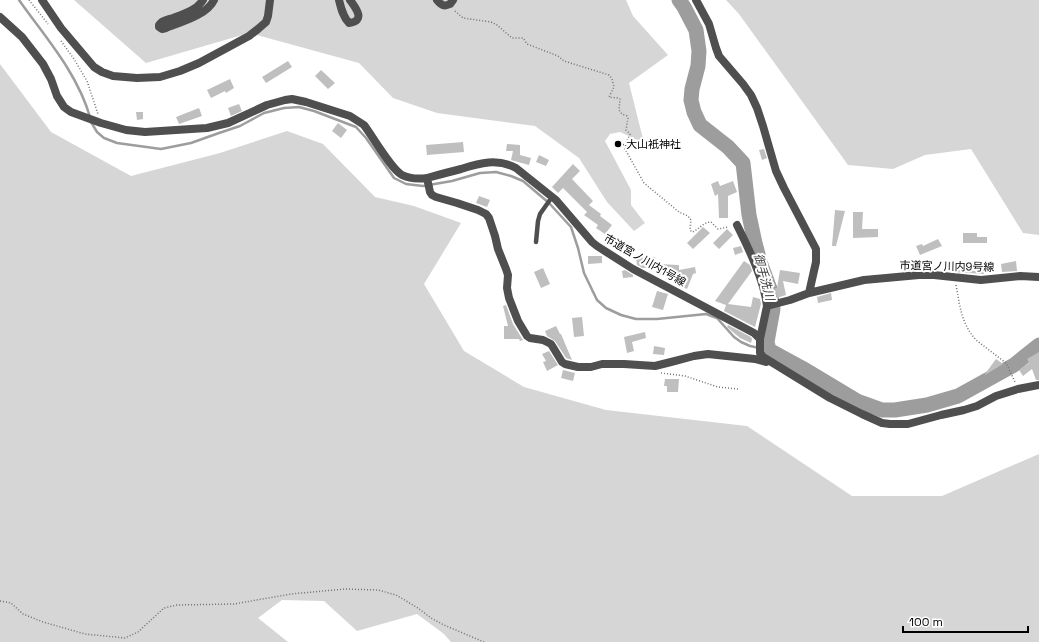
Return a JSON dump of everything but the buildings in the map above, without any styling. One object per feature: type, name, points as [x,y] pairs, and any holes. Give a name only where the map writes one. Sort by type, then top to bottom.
[{"type":"street","points":[[42,0],[61,28],[94,67],[113,76],[137,78],[160,77],[180,71],[199,63],[249,36],[266,22],[270,0]]},
{"type":"street","points":[[203,0],[192,10],[171,19],[162,21],[159,28],[166,28],[200,14],[211,5],[214,0]]},
{"type":"street","points":[[339,0],[346,20],[349,23],[354,22],[358,17],[358,12],[350,0]]},
{"type":"street","points":[[437,0],[443,6],[452,2]]},
{"type":"street","points":[[696,0],[709,24],[719,56],[751,95],[757,108],[779,177],[816,249],[816,262],[809,293]]},
{"type":"street","name":"市道宮ノ川内1号線","points":[[0,17],[22,37],[43,64],[51,79],[57,96],[64,107],[71,112],[98,122],[126,130],[145,132],[207,128],[228,123],[267,106],[292,99],[327,108],[357,120],[364,125],[391,164],[402,175],[428,182],[480,163],[505,163],[516,168],[562,205],[592,242],[597,246],[634,269],[754,332],[760,340]]},
{"type":"street","points":[[428,182],[432,195],[470,207],[486,214],[489,218],[498,249],[508,275],[507,288],[509,298],[518,321],[527,336],[530,338],[543,340],[551,344],[562,362],[565,364],[578,367],[591,367],[602,364],[655,366],[708,354],[759,359],[781,368]]},
{"type":"street","points":[[737,225],[771,305],[760,340],[761,355],[830,398],[882,423],[899,425],[964,410],[977,406],[996,396],[1018,389],[1039,385]]},
{"type":"street","name":"市道宮ノ川内9号線","points":[[771,305],[796,298],[802,294],[878,278],[918,275],[934,275],[981,280],[1020,276],[1039,277]]},
{"type":"lane","points":[[536,242],[538,221],[545,207],[552,198]]},
{"type":"path","points":[[29,0],[50,28]]},
{"type":"path","points":[[452,2],[456,12],[464,18],[491,22],[498,25],[512,38],[523,38],[527,44],[558,56],[564,61],[609,75],[614,86],[609,97],[620,99],[619,110],[628,118],[626,130],[630,134],[625,149],[644,183],[679,212],[688,216],[691,220],[690,230],[692,232],[708,222],[711,222],[718,229],[737,225]]},
{"type":"path","points":[[58,38],[74,59],[87,81],[94,98],[98,122]]},
{"type":"path","points":[[620,144],[626,145]]},
{"type":"path","points":[[954,277],[961,313],[972,336],[1006,363],[1018,389]]},
{"type":"path","points":[[659,373],[685,376],[718,387],[738,389]]},
{"type":"path","points":[[0,601],[11,603],[23,614],[43,622],[85,634],[125,638],[138,632],[164,608],[177,605],[234,604],[291,594],[344,589],[378,590],[396,595],[444,625],[484,642]]},
{"type":"shaded area","points":[[74,0],[626,0],[633,16],[668,55],[629,83],[644,143],[620,132],[610,134],[605,141],[631,190],[631,205],[645,223],[634,231],[607,202],[579,158],[535,126],[437,113],[393,98],[359,63],[249,33],[146,63]]},
{"type":"shaded area","points":[[726,0],[1039,0],[1039,235],[1023,233],[971,149],[925,155],[893,169],[848,165],[739,14]]},
{"type":"shaded area","points":[[0,64],[51,132],[131,176],[220,153],[287,131],[323,144],[375,197],[414,206],[461,223],[424,284],[464,351],[524,387],[606,410],[747,426],[852,496],[942,496],[1039,454],[1039,642],[451,642],[444,634],[417,614],[357,631],[324,601],[282,600],[258,618],[288,642],[0,642]]},
{"type":"waterway","points":[[19,0],[69,70],[90,117]]},
{"type":"waterway","name":"御手洗川","points":[[679,0],[696,30],[699,51],[698,66],[692,89],[691,100],[694,112],[700,125],[728,147],[743,163],[749,215],[760,262],[770,289],[773,309],[767,342],[769,350],[857,401],[882,410],[895,410],[927,405],[958,396],[1014,365],[1039,345]]},
{"type":"waterway","points":[[91,122],[97,132],[104,138],[117,143],[161,149],[191,143],[240,126],[264,113],[284,108],[299,107],[356,127],[366,138],[394,178],[406,184],[423,186],[452,181],[480,173],[496,172],[511,176],[523,181],[549,203],[571,227],[584,273],[597,300],[606,308],[621,315],[636,319],[657,319],[706,314],[717,318],[734,337],[741,342],[750,346],[769,350]]},
{"type":"place","name":"大山衹神社","points":[[618,144]]}]
